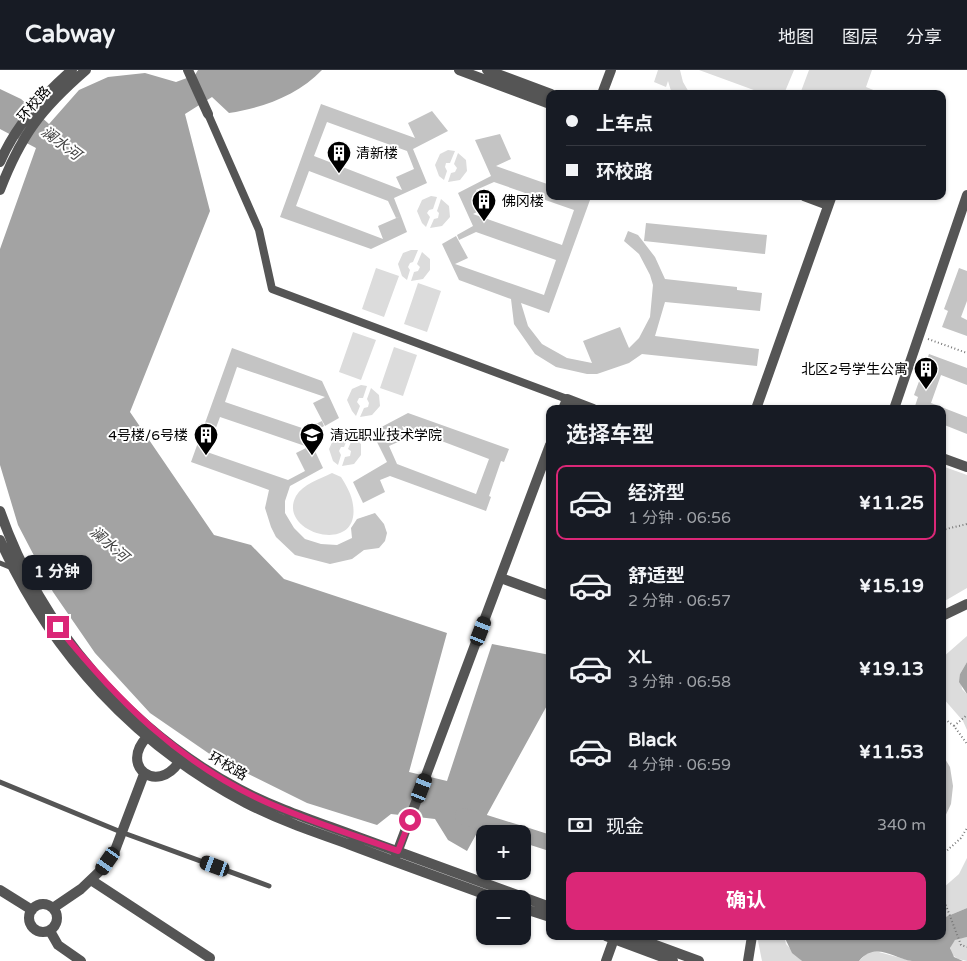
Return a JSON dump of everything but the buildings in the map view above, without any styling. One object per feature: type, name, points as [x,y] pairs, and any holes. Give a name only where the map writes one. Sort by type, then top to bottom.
[{"type":"street","name":"环校路","points":[[0,162],[37,110],[72,70]]},
{"type":"street","name":"环校路","points":[[37,110],[86,70]]},
{"type":"street","points":[[459,70],[546,103]]},
{"type":"street","points":[[487,70],[546,92]]},
{"type":"street","points":[[603,90],[610,70]]},
{"type":"street","points":[[189,71],[259,230],[272,289],[565,404]]},
{"type":"street","name":"环校路","points":[[0,190],[17,139]]},
{"type":"street","points":[[895,405],[967,195]]},
{"type":"street","points":[[757,405],[830,200]]},
{"type":"street","points":[[396,856],[546,456]]},
{"type":"street","points":[[946,459],[967,467]]},
{"type":"street","name":"环校路","points":[[0,511],[28,580],[58,627],[102,680],[144,723],[186,757],[239,789],[292,814],[477,890]]},
{"type":"street","name":"环校路","points":[[0,540],[12,568],[43,621],[67,654],[90,681],[147,738],[179,762],[248,804],[304,828],[546,906]]},
{"type":"street","points":[[500,578],[546,595]]},
{"type":"street","points":[[946,614],[967,604]]},
{"type":"street","points":[[147,738],[140,747],[137,759],[140,770],[144,774],[154,777],[166,776],[179,762]]},
{"type":"street","points":[[53,908],[91,880],[114,853],[120,832],[144,774]]},
{"type":"street","points":[[91,880],[210,958]]},
{"type":"street","points":[[0,890],[32,910]]},
{"type":"street","points":[[44,904],[53,908],[57,920],[50,931],[41,932],[32,927],[29,919],[32,910],[44,904]]},
{"type":"street","points":[[531,911],[546,916]]},
{"type":"street","points":[[50,931],[58,945],[81,961]]},
{"type":"street","points":[[606,961],[611,940]]},
{"type":"street","points":[[620,940],[673,961]]},
{"type":"street","points":[[640,940],[685,959],[699,961]]},
{"type":"street","points":[[748,961],[751,940]]},
{"type":"lane","points":[[0,563],[12,568]]},
{"type":"lane","points":[[0,782],[120,832],[269,886]]},
{"type":"path","points":[[919,336],[967,353]]},
{"type":"path","points":[[946,529],[967,524]]},
{"type":"path","points":[[954,726],[967,715]]},
{"type":"path","points":[[946,720],[954,726],[967,744]]},
{"type":"path","points":[[946,851],[961,838],[967,828]]},
{"type":"path","points":[[946,905],[961,945],[967,947]]},
{"type":"shaded area","points":[[658,70],[680,70],[688,90],[671,90],[668,81],[666,87],[654,82]]},
{"type":"shaded area","points":[[699,70],[794,70],[786,90],[754,90]]},
{"type":"shaded area","points":[[809,70],[872,70],[866,87],[873,90],[802,90]]},
{"type":"shaded area","points":[[448,150],[455,151],[450,163],[446,163],[447,171],[444,180],[439,176],[435,165],[440,154]]},
{"type":"shaded area","points":[[458,153],[466,160],[467,171],[460,180],[448,182],[451,173],[455,172],[457,168],[454,164]]},
{"type":"shaded area","points":[[431,196],[437,197],[433,209],[427,213],[430,217],[426,227],[422,223],[417,211],[422,200]]},
{"type":"shaded area","points":[[441,199],[449,206],[450,217],[442,226],[430,228],[434,219],[438,218],[439,213],[437,211]]},
{"type":"shaded area","points":[[418,250],[413,262],[408,267],[410,270],[407,280],[402,276],[398,264],[403,253]]},
{"type":"shaded area","points":[[422,252],[430,259],[430,270],[423,279],[411,281],[414,272],[418,271],[420,267],[417,264]]},
{"type":"shaded area","points":[[376,268],[399,276],[384,317],[362,309]]},
{"type":"shaded area","points":[[418,283],[441,291],[427,332],[404,324]]},
{"type":"shaded area","points":[[353,332],[376,340],[361,380],[339,372]]},
{"type":"shaded area","points":[[394,347],[417,355],[403,396],[380,388]]},
{"type":"shaded area","points":[[361,385],[367,386],[363,398],[359,398],[357,402],[360,406],[356,416],[347,400],[352,389]]},
{"type":"shaded area","points":[[371,388],[379,395],[380,406],[372,415],[360,417],[364,408],[368,407],[367,399]]},
{"type":"shaded area","points":[[342,434],[349,435],[344,447],[341,447],[339,451],[341,455],[338,465],[333,461],[329,449],[334,438]]},
{"type":"shaded area","points":[[353,437],[361,444],[361,455],[354,464],[342,466],[345,457],[350,456],[351,451],[348,449]]},
{"type":"shaded area","points":[[946,467],[967,475],[967,588],[946,600]]},
{"type":"shaded area","points":[[332,473],[341,477],[350,494],[353,505],[352,521],[345,531],[333,535],[320,534],[307,529],[298,520],[293,509],[296,496],[303,488]]},
{"type":"shaded area","points":[[967,636],[967,662],[960,674],[962,689],[967,694],[967,730],[963,721],[946,701],[946,654]]},
{"type":"shaded area","points":[[967,858],[967,908],[946,917],[946,885],[959,874]]},
{"type":"shaded area","points":[[967,937],[967,961],[958,959],[951,954],[950,945],[956,939]]},
{"type":"shaded area","points":[[758,940],[785,940],[786,944],[802,961],[762,961]]},
{"type":"shaded area","points":[[875,951],[912,961],[859,961],[868,952]]},
{"type":"water","points":[[198,70],[322,70],[302,87],[267,104],[229,113],[212,97],[185,114],[210,211],[130,412],[214,535],[251,545],[284,579],[447,633],[409,772],[447,781],[492,644],[546,654],[546,707],[481,825],[476,825],[476,835],[467,851],[448,840],[435,819],[391,814],[377,825],[307,803],[214,757],[150,713],[95,653],[53,592],[18,525],[0,465],[0,249],[36,148],[0,129],[0,89],[21,99],[49,124],[79,90],[108,77],[145,73],[176,82],[195,75]]},
{"type":"water","points":[[967,662],[967,694],[959,682],[960,674]]},
{"type":"water","points":[[967,908],[967,937],[955,940],[950,948],[954,957],[963,961],[912,961],[878,951],[865,955],[859,961],[802,961],[792,953],[786,940],[946,940],[946,917]]},
{"type":"waterway","name":"澜水河","points":[[463,816],[492,825]]},
{"type":"waterway","name":"澜水河","points":[[531,837],[546,842]]},
{"type":"place","name":"清新楼","points":[[339,174]]},
{"type":"place","name":"佛冈楼","points":[[484,222]]},
{"type":"place","name":"北区2号学生公寓","points":[[926,390]]},
{"type":"place","name":"4号楼/6号楼","points":[[206,456]]},
{"type":"place","name":"清远职业技术学院","points":[[312,456]]},
{"type":"route","points":[[58,627],[102,680],[144,723],[186,757],[239,789],[292,814],[398,851],[410,820]]}]
